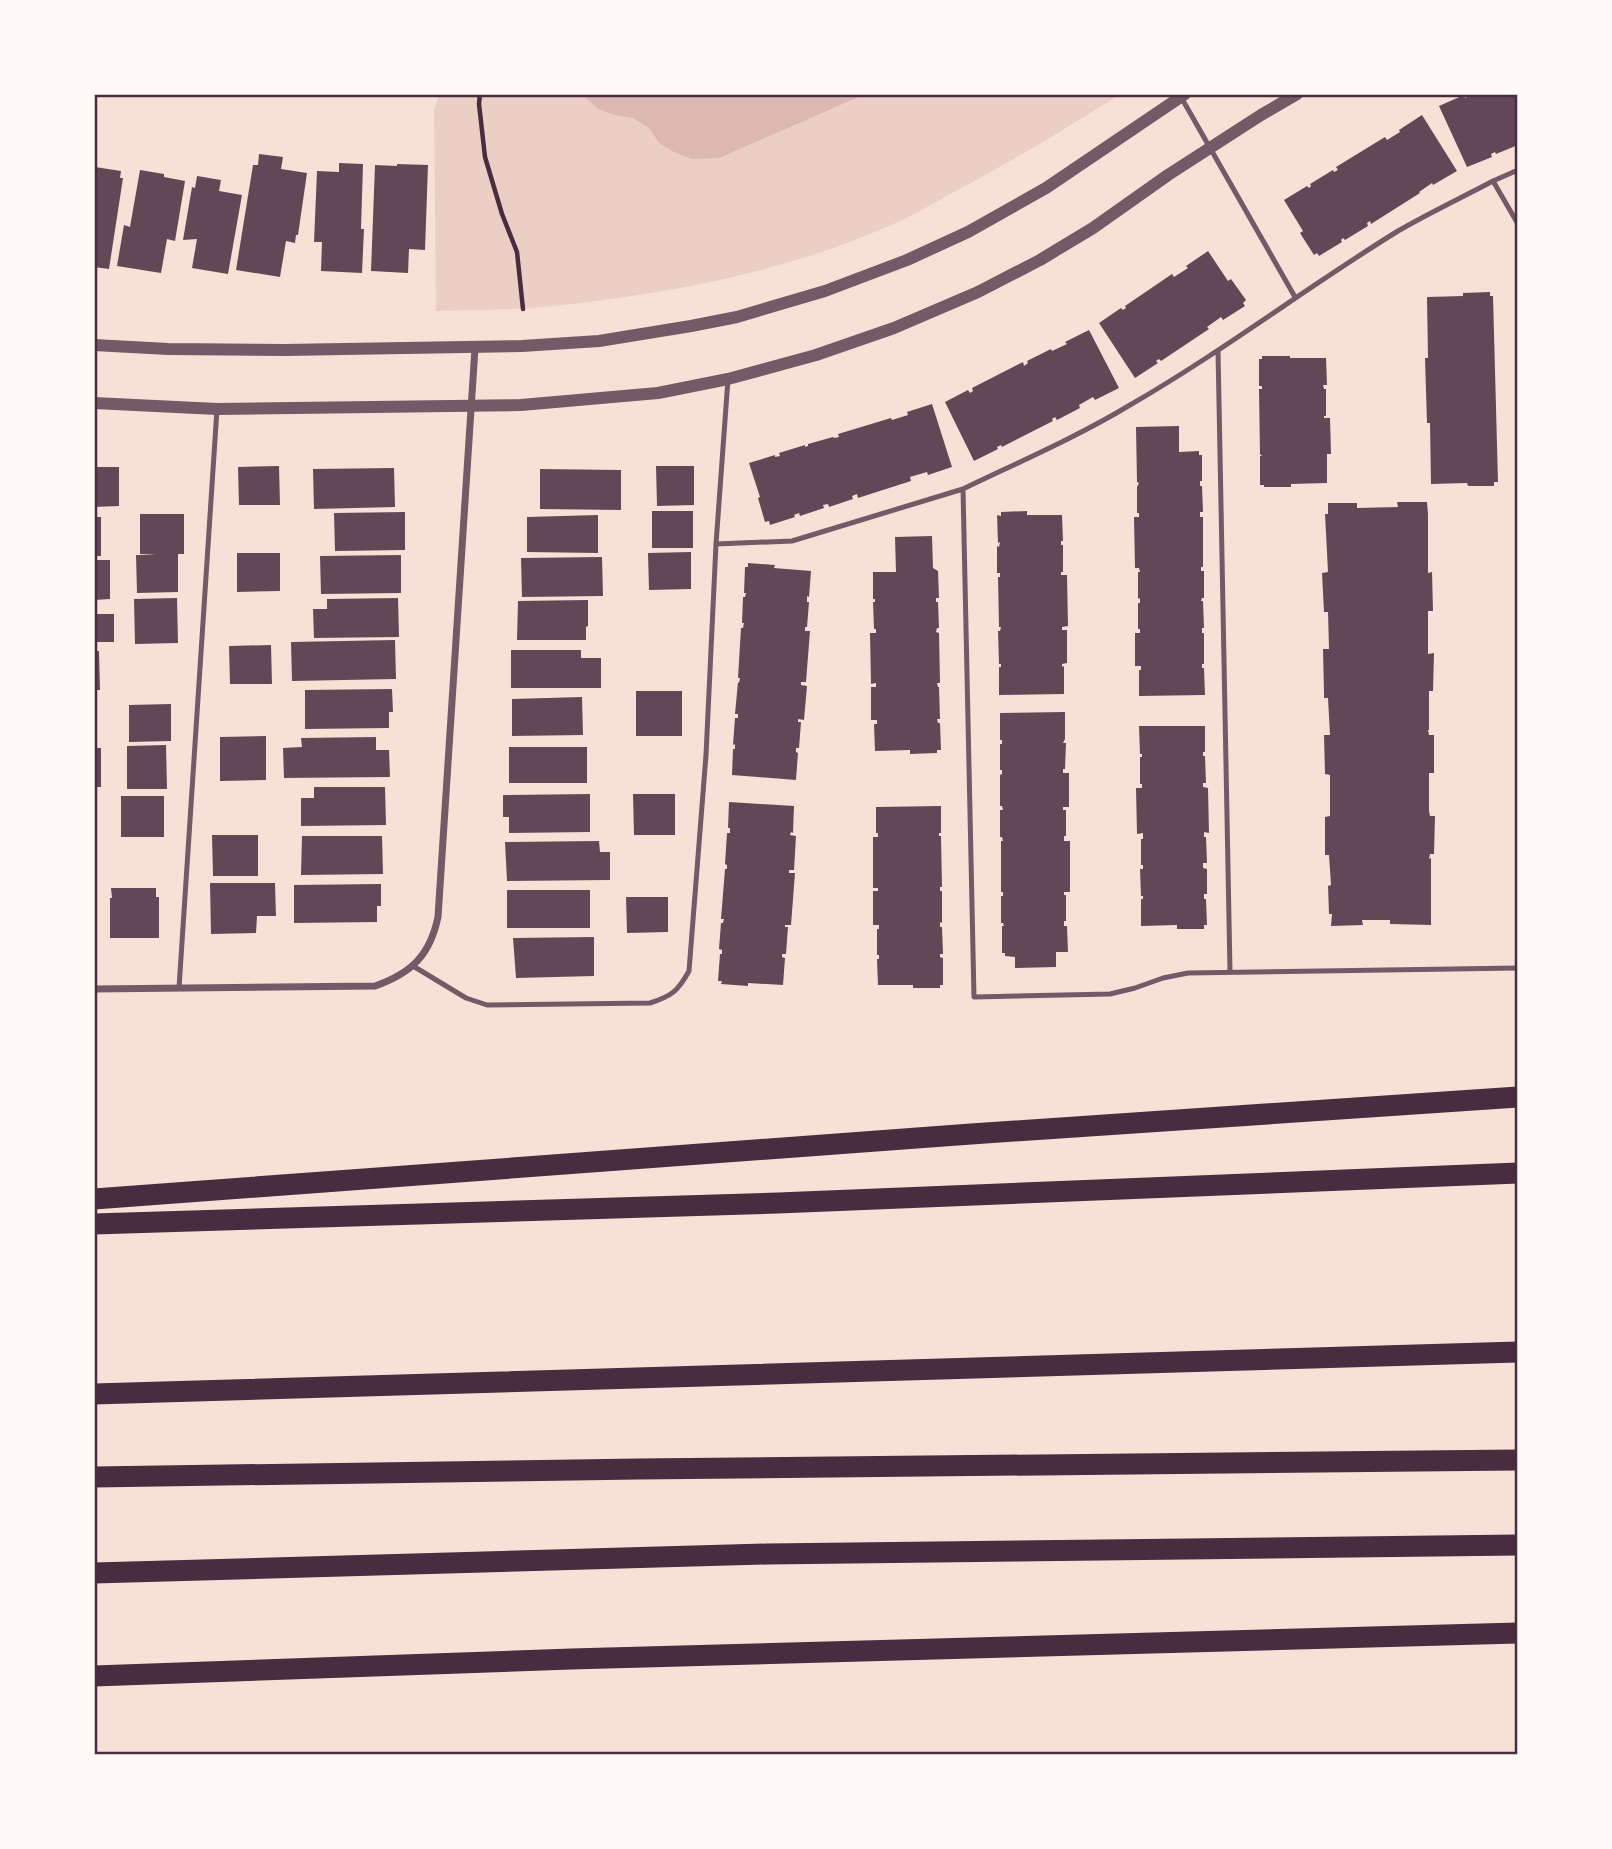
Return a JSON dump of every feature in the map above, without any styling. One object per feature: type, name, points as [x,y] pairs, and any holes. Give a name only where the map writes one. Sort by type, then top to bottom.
[{"type":"highway","points":[[94,1199],[971,1133],[1517,1097]]},
{"type":"highway","points":[[94,1224],[764,1204],[1517,1173]]},
{"type":"highway","points":[[94,1394],[1517,1352]]},
{"type":"highway","points":[[94,1476],[1517,1460]]},
{"type":"highway","points":[[94,1573],[767,1554],[1517,1545]]},
{"type":"highway","points":[[94,1676],[571,1659],[1517,1633]]},
{"type":"highway","points":[[94,1683],[119,1675]]},
{"type":"street","points":[[94,403],[217,410],[471,407],[587,401],[658,393],[728,379],[816,355],[894,328],[978,292],[1040,260],[1093,228],[1297,94]]},
{"type":"street","points":[[94,345],[284,350],[475,348],[599,341],[737,317],[825,290],[907,260],[968,232],[1046,188],[1183,96]]},
{"type":"street","points":[[94,989],[376,986],[394,979],[413,966],[434,937],[438,917],[475,348]]},
{"type":"lane","points":[[1183,96],[1296,297]]},
{"type":"lane","points":[[716,544],[792,541],[963,488],[1105,420],[1218,350],[1399,231],[1517,170]]},
{"type":"lane","points":[[1493,181],[1517,224]]},
{"type":"lane","points":[[1218,350],[1230,971]]},
{"type":"lane","points":[[413,966],[466,998],[487,1004],[650,1003],[665,998],[680,988],[690,971],[706,755],[716,544],[728,379]]},
{"type":"lane","points":[[179,988],[217,410]]},
{"type":"lane","points":[[963,488],[974,997],[1110,994],[1175,975],[1230,971],[1517,968]]},
{"type":"path","points":[[480,94],[478,104],[485,157],[517,252],[523,309]]},
{"type":"shaded area","points":[[439,94],[1119,95],[1017,157],[912,215],[815,254],[729,278],[642,295],[539,307],[436,311],[434,110]]},
{"type":"shaded area","points":[[583,95],[863,95],[719,158],[692,159],[659,143],[649,128],[633,118],[598,109]]},
{"type":"building","points":[[1468,94],[1518,94],[1518,145],[1496,154],[1495,152],[1491,154],[1492,157],[1467,167],[1439,106],[1464,95],[1465,98]]},
{"type":"building","points":[[1422,115],[1457,171],[1433,185],[1432,183],[1371,224],[1370,221],[1368,226],[1345,240],[1343,238],[1342,242],[1319,256],[1317,253],[1314,255],[1284,200],[1307,186],[1309,188],[1310,184],[1333,170],[1338,170],[1336,167],[1385,137],[1387,140],[1400,132],[1399,130]]},
{"type":"building","points":[[259,154],[283,157],[281,169],[307,173],[298,235],[295,243],[286,241],[280,277],[236,270],[253,165],[258,165]]},
{"type":"building","points":[[339,163],[363,164],[362,273],[321,271],[322,242],[314,242],[317,171],[339,172]]},
{"type":"building","points":[[375,165],[428,165],[425,250],[409,249],[408,273],[371,271]]},
{"type":"building","points":[[95,167],[121,171],[120,178],[123,178],[109,269],[94,267]]},
{"type":"building","points":[[140,170],[185,181],[175,241],[167,239],[161,273],[117,266],[124,225],[130,227]]},
{"type":"building","points":[[197,176],[221,180],[219,191],[242,195],[228,274],[192,268],[197,239],[183,240],[192,187],[195,188]]},
{"type":"building","points":[[1208,251],[1228,281],[1231,279],[1246,300],[1243,303],[1245,306],[1223,320],[1221,317],[1207,327],[1209,329],[1161,361],[1159,359],[1156,361],[1158,363],[1135,378],[1099,323],[1121,308],[1126,308],[1125,306],[1172,274],[1174,277],[1188,268],[1186,266]]},
{"type":"building","points":[[1490,292],[1490,296],[1493,296],[1498,482],[1494,482],[1494,486],[1468,486],[1467,483],[1431,484],[1425,358],[1428,358],[1427,297]]},
{"type":"building","points":[[1089,330],[1119,388],[1095,400],[1093,397],[1079,405],[1080,408],[1057,420],[1055,417],[1053,421],[1002,447],[997,447],[998,449],[974,461],[945,402],[968,390],[970,393],[972,388],[1023,362],[1024,366],[1027,361],[1067,344],[1065,342]]},
{"type":"building","points":[[1262,356],[1326,358],[1324,418],[1330,418],[1331,454],[1327,454],[1327,483],[1291,484],[1291,487],[1260,485],[1262,456],[1259,389],[1262,389],[1262,386],[1259,386],[1259,359],[1262,359]]},
{"type":"building","points":[[932,404],[952,467],[928,475],[927,472],[910,477],[911,481],[858,498],[857,494],[852,496],[853,499],[829,507],[828,504],[823,505],[824,508],[800,516],[799,513],[794,515],[795,517],[770,525],[769,521],[765,522],[749,463],[780,456],[779,453],[839,437],[838,434],[908,415],[907,412]]},
{"type":"building","points":[[1179,426],[1179,452],[1199,451],[1199,455],[1202,455],[1200,486],[1203,512],[1200,512],[1200,517],[1203,517],[1201,571],[1204,571],[1204,598],[1201,601],[1205,695],[1139,696],[1141,666],[1135,666],[1135,633],[1140,633],[1140,572],[1139,568],[1135,568],[1134,517],[1139,517],[1136,427]]},
{"type":"building","points":[[279,466],[280,505],[239,505],[238,467]]},
{"type":"building","points":[[656,466],[694,466],[694,505],[657,506]]},
{"type":"building","points":[[94,467],[119,467],[119,506],[94,507]]},
{"type":"building","points":[[394,468],[395,507],[314,509],[313,469]]},
{"type":"building","points":[[540,469],[621,470],[621,510],[540,509]]},
{"type":"building","points":[[1397,502],[1427,502],[1428,514],[1428,573],[1432,572],[1433,611],[1428,611],[1428,654],[1434,653],[1428,730],[1429,735],[1434,735],[1434,773],[1429,773],[1429,811],[1430,816],[1435,816],[1434,854],[1430,854],[1429,859],[1431,858],[1431,925],[1362,920],[1363,925],[1331,926],[1329,855],[1325,855],[1325,817],[1330,816],[1330,775],[1325,774],[1324,735],[1330,735],[1328,698],[1324,698],[1323,649],[1329,649],[1328,612],[1324,612],[1322,573],[1328,572],[1325,514],[1328,514],[1328,503],[1357,503],[1357,508],[1398,507]]},
{"type":"building","points":[[652,511],[693,511],[693,548],[652,548]]},
{"type":"building","points":[[1027,511],[1027,515],[1062,515],[1061,575],[1067,575],[1068,626],[1062,627],[1062,630],[1067,630],[1067,663],[1062,664],[1064,694],[999,695],[1001,664],[998,631],[1001,627],[997,515],[1001,516],[1001,512]]},
{"type":"building","points":[[405,512],[405,550],[335,551],[334,513]]},
{"type":"building","points":[[140,514],[184,514],[184,554],[178,554],[178,592],[137,593],[136,555],[156,555],[140,554]]},
{"type":"building","points":[[598,515],[598,553],[527,552],[527,517]]},
{"type":"building","points":[[94,517],[101,517],[101,556],[94,556]]},
{"type":"building","points":[[932,536],[933,568],[938,571],[939,598],[936,598],[936,602],[939,628],[936,632],[939,633],[940,683],[937,683],[940,719],[937,719],[940,723],[941,750],[937,750],[937,753],[910,754],[910,750],[875,751],[874,724],[877,724],[877,720],[871,720],[871,687],[876,687],[876,683],[871,684],[870,633],[876,633],[873,572],[896,572],[895,537]]},
{"type":"building","points":[[691,552],[691,589],[649,590],[648,553]]},
{"type":"building","points":[[237,553],[280,553],[280,591],[237,592]]},
{"type":"building","points":[[401,555],[401,593],[321,594],[320,556]]},
{"type":"building","points":[[602,557],[603,596],[522,597],[521,558]]},
{"type":"building","points":[[94,560],[110,560],[110,599],[94,600]]},
{"type":"building","points":[[748,563],[811,571],[805,627],[805,631],[810,631],[806,682],[801,682],[801,685],[807,686],[804,720],[798,719],[798,722],[801,722],[799,748],[796,748],[796,780],[732,775],[735,718],[738,718],[738,714],[735,714],[740,678],[741,628],[744,623],[743,597],[746,593],[745,567],[748,567]]},
{"type":"building","points":[[177,598],[178,643],[135,644],[134,599]]},
{"type":"building","points":[[398,598],[399,637],[314,638],[313,609],[327,609],[327,599]]},
{"type":"building","points":[[588,600],[586,640],[517,640],[518,601]]},
{"type":"building","points":[[94,614],[114,614],[114,642],[94,642]]},
{"type":"building","points":[[395,640],[396,679],[292,681],[291,642]]},
{"type":"building","points":[[271,645],[272,684],[230,684],[229,646]]},
{"type":"building","points":[[511,650],[581,650],[581,658],[601,658],[601,688],[511,688]]},
{"type":"building","points":[[94,651],[99,651],[100,690],[94,690]]},
{"type":"building","points":[[392,689],[393,712],[389,712],[389,728],[305,729],[305,690]]},
{"type":"building","points":[[636,691],[682,691],[682,736],[636,736]]},
{"type":"building","points":[[582,697],[583,735],[512,736],[512,699]]},
{"type":"building","points":[[171,704],[171,741],[129,742],[129,705]]},
{"type":"building","points":[[1065,712],[1063,773],[1069,773],[1069,807],[1063,807],[1063,810],[1066,810],[1064,841],[1070,841],[1070,892],[1064,892],[1064,926],[1067,926],[1068,952],[1056,952],[1056,967],[1015,968],[1015,957],[1002,953],[1004,926],[1001,923],[1003,841],[1000,837],[1000,810],[1003,810],[1000,806],[1000,713]]},
{"type":"building","points":[[1139,726],[1205,726],[1203,756],[1206,783],[1203,783],[1203,787],[1208,788],[1209,833],[1204,832],[1207,863],[1203,863],[1203,868],[1207,869],[1207,894],[1204,894],[1204,899],[1207,925],[1204,925],[1204,929],[1177,929],[1177,925],[1141,926],[1143,896],[1140,869],[1143,869],[1143,833],[1137,834],[1136,788],[1142,788]]},
{"type":"building","points":[[266,736],[266,780],[220,781],[220,737]]},
{"type":"building","points":[[376,737],[376,750],[389,750],[390,777],[284,778],[283,748],[302,747],[301,738]]},
{"type":"building","points":[[166,745],[167,789],[127,789],[127,746]]},
{"type":"building","points":[[509,747],[587,747],[587,783],[509,783]]},
{"type":"building","points":[[94,748],[101,748],[101,787],[94,787]]},
{"type":"building","points":[[314,787],[385,787],[386,825],[301,826],[301,798],[314,798]]},
{"type":"building","points":[[590,794],[590,832],[509,833],[509,817],[503,817],[503,795]]},
{"type":"building","points":[[633,794],[675,794],[675,835],[634,835]]},
{"type":"building","points":[[121,796],[164,796],[164,837],[121,837]]},
{"type":"building","points":[[729,802],[794,806],[793,833],[790,835],[796,836],[794,870],[789,870],[789,873],[795,873],[791,925],[785,925],[788,927],[786,954],[782,954],[785,958],[783,985],[748,983],[748,986],[721,984],[722,981],[718,981],[722,954],[719,949],[721,923],[724,919],[721,919],[727,869],[727,833],[730,833]]},
{"type":"building","points":[[941,806],[940,927],[943,954],[940,954],[940,957],[943,958],[943,985],[940,985],[940,988],[913,988],[913,985],[878,985],[879,925],[873,925],[873,891],[878,891],[878,888],[873,888],[873,837],[878,837],[876,807]]},
{"type":"building","points":[[212,835],[258,835],[258,876],[213,876]]},
{"type":"building","points":[[302,836],[382,836],[383,874],[301,875]]},
{"type":"building","points":[[599,841],[600,852],[610,852],[610,880],[507,881],[505,842]]},
{"type":"building","points":[[210,883],[275,883],[276,916],[257,916],[256,933],[211,934]]},
{"type":"building","points":[[381,884],[381,906],[377,906],[377,922],[294,923],[294,885]]},
{"type":"building","points":[[111,888],[156,888],[156,897],[159,897],[159,938],[110,938]]},
{"type":"building","points":[[507,890],[590,890],[590,928],[507,928]]},
{"type":"building","points":[[626,897],[668,897],[668,932],[627,933]]},
{"type":"building","points":[[594,937],[594,976],[516,978],[513,938]]}]
